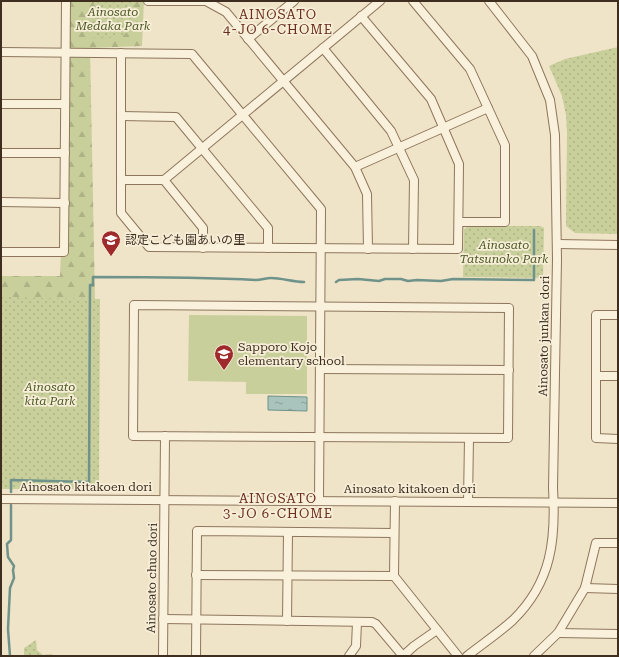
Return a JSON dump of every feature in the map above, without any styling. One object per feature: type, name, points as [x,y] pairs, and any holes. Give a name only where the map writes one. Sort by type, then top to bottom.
[{"type":"street","points":[[1,252],[64,252],[66,1]]},
{"type":"street","points":[[148,1],[206,1],[226,12],[354,167],[367,194],[368,249]]},
{"type":"street","points":[[248,39],[284,4],[294,1]]},
{"type":"street","points":[[121,180],[164,180],[380,1]]},
{"type":"street","points":[[413,1],[470,69],[505,145],[505,222],[459,222]]},
{"type":"street","name":"Ainosato junkan dori","points":[[467,656],[512,620],[529,602],[541,583],[551,553],[553,540],[556,244],[555,136],[550,100],[532,56],[489,1]]},
{"type":"street","points":[[121,53],[121,213],[149,247],[458,250],[459,164],[430,99],[361,16]]},
{"type":"street","points":[[323,48],[392,131],[414,180],[413,249]]},
{"type":"street","points":[[1,52],[192,54],[321,209],[319,500]]},
{"type":"street","points":[[1,104],[65,104]]},
{"type":"street","points":[[354,167],[488,108]]},
{"type":"street","points":[[121,116],[176,117],[268,228],[268,248]]},
{"type":"street","points":[[1,153],[65,154]]},
{"type":"street","points":[[164,180],[203,228],[203,248]]},
{"type":"street","points":[[1,202],[65,203]]},
{"type":"street","points":[[556,244],[618,245]]},
{"type":"street","points":[[134,305],[321,307],[509,308],[508,438],[132,436],[134,305]]},
{"type":"street","points":[[618,315],[596,314],[596,438],[618,439]]},
{"type":"street","points":[[320,369],[509,370]]},
{"type":"street","points":[[596,376],[618,376]]},
{"type":"street","name":"Ainosato chuo dori","points":[[163,656],[165,436]]},
{"type":"street","points":[[468,502],[469,438]]},
{"type":"street","name":"Ainosato kitakoen dori","points":[[1,498],[618,503]]},
{"type":"street","points":[[394,501],[394,576],[458,656]]},
{"type":"street","points":[[196,656],[197,531],[394,533]]},
{"type":"street","points":[[287,621],[288,532]]},
{"type":"street","points":[[534,656],[558,633],[585,588],[592,565],[596,543],[618,543]]},
{"type":"street","points":[[196,575],[394,576]]},
{"type":"street","points":[[585,588],[618,589]]},
{"type":"street","points":[[163,619],[372,622],[376,624],[403,656],[414,646],[437,630]]},
{"type":"street","points":[[349,656],[356,646],[357,622]]},
{"type":"street","points":[[558,633],[618,634]]},
{"type":"green space","points":[[71,1],[144,1],[142,46],[90,48],[95,299],[1,298],[1,276],[60,276]]},
{"type":"green space","name":"Ainosato Medaka Park","points":[[94,1],[135,1],[131,13],[130,28],[127,33],[112,38],[94,38]]},
{"type":"green space","points":[[618,47],[618,234],[575,233],[566,226],[566,115],[562,96],[549,66],[565,59]]},
{"type":"green space","name":"Ainosato Tatsunoko Park","points":[[469,226],[540,226],[544,228],[543,278],[463,277],[464,229]]},
{"type":"green space","name":"Ainosato kita Park","points":[[1,297],[100,299],[99,489],[1,489]]},
{"type":"green space","points":[[189,315],[307,316],[307,394],[246,394],[246,382],[188,381]]},
{"type":"green space","points":[[36,640],[37,650],[43,655],[52,654],[53,656],[24,656],[24,648]]},
{"type":"water","points":[[268,396],[307,397],[307,411],[268,410]]},
{"type":"waterway","points":[[336,282],[339,280],[358,279],[379,281],[385,279],[401,279],[408,281],[441,281],[453,279],[534,280],[534,230]]},
{"type":"waterway","points":[[11,492],[11,480],[89,482],[90,285],[93,285],[93,277],[256,280],[271,278],[304,282]]},
{"type":"waterway","points":[[10,656],[8,629],[10,588],[14,578],[14,566],[8,557],[7,544],[11,540],[11,505]]},
{"type":"place","name":"認定こども園あいの里","points":[[111,257]]},
{"type":"place","name":"Sapporo Kojo elementary school","points":[[224,371]]},
{"type":"district","name":"AINOSATO 4-JO 6-CHOME","points":[[278,22]]},
{"type":"district","name":"AINOSATO 3-JO 6-CHOME","points":[[278,506]]}]
